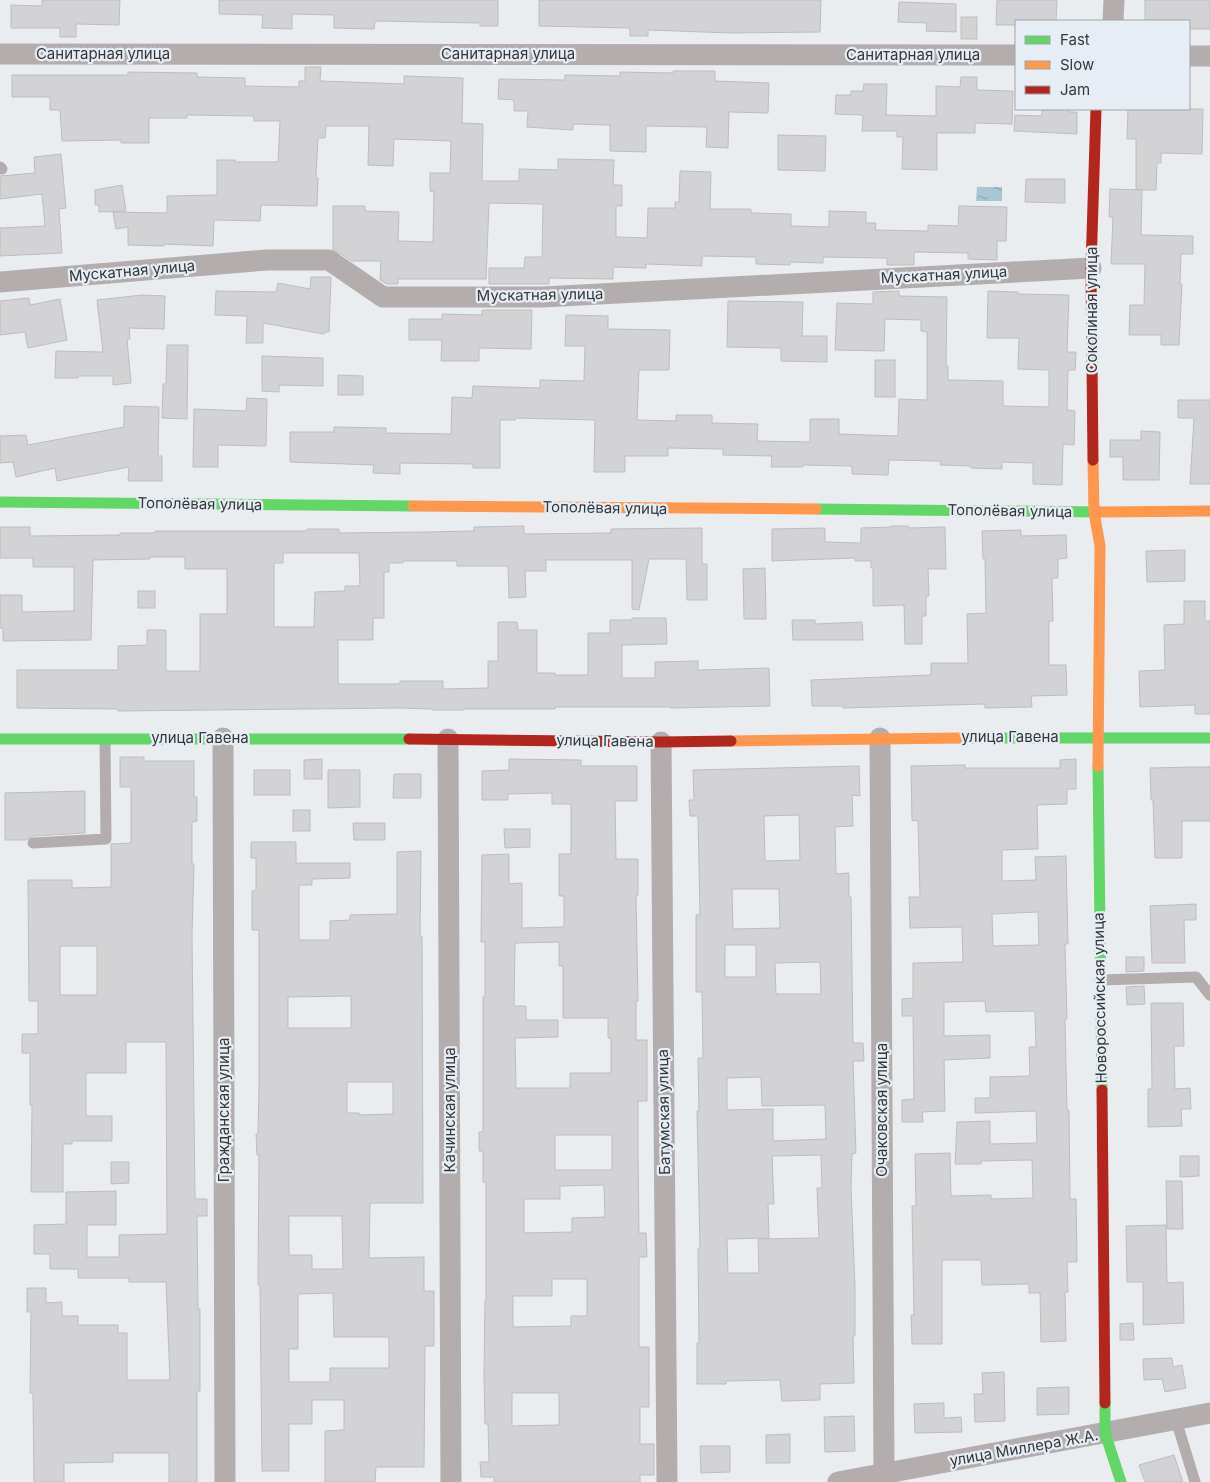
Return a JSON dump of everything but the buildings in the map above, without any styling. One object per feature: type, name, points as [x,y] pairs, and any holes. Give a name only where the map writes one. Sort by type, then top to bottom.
[{"type":"street","points":[[1113,20],[1114,0]]},
{"type":"street","name":"Санитарная улица","points":[[0,54],[1015,55]]},
{"type":"street","points":[[1190,56],[1210,56]]},
{"type":"street","name":"Соколиная улица","points":[[1094,512],[1091,268],[1096,110]]},
{"type":"street","name":"Мускатная улица","points":[[0,282],[267,260],[329,260],[384,297],[543,297],[1091,268]]},
{"type":"street","name":"Тополёвая улица","points":[[0,502],[1094,512],[1210,510]]},
{"type":"street","name":"Новороссийская улица","points":[[1094,512],[1100,546],[1098,737],[1105,1433],[1121,1482]]},
{"type":"street","name":"улица Гавена","points":[[0,743],[105,738],[661,742],[880,738],[1210,738]]},
{"type":"street","name":"Гражданская улица","points":[[223,738],[225,1482]]},
{"type":"street","name":"Очаковская улица","points":[[880,738],[886,1477]]},
{"type":"street","name":"Качинская улица","points":[[448,739],[451,1482]]},
{"type":"street","name":"Батумская улица","points":[[661,742],[667,1482]]},
{"type":"street","name":"улица Миллера Ж.А.","points":[[838,1482],[886,1477],[1210,1413]]},
{"type":"lane","points":[[32,843],[106,838],[105,738]]},
{"type":"lane","points":[[1100,980],[1196,977],[1210,995]]},
{"type":"lane","points":[[1176,1420],[1195,1482]]},
{"type":"water","points":[[977,187],[1002,187],[1002,201],[976,201]]},
{"type":"traffic: fast","points":[[0,502],[413,506]]},
{"type":"traffic: fast","points":[[816,509],[1100,512]]},
{"type":"traffic: fast","points":[[960,738],[1210,738]]},
{"type":"traffic: fast","points":[[0,739],[409,739]]},
{"type":"traffic: fast","points":[[1098,766],[1102,1090]]},
{"type":"traffic: fast","points":[[1105,1403],[1105,1433],[1121,1482]]},
{"type":"traffic: slow","points":[[1093,460],[1094,512],[1100,546],[1098,766]]},
{"type":"traffic: slow","points":[[413,506],[816,509]]},
{"type":"traffic: slow","points":[[1100,512],[1210,511]]},
{"type":"traffic: slow","points":[[731,741],[960,738]]},
{"type":"traffic: jam","points":[[1093,460],[1091,268],[1096,110]]},
{"type":"traffic: jam","points":[[409,739],[731,741]]},
{"type":"traffic: jam","points":[[1102,1090],[1105,1403]]}]
